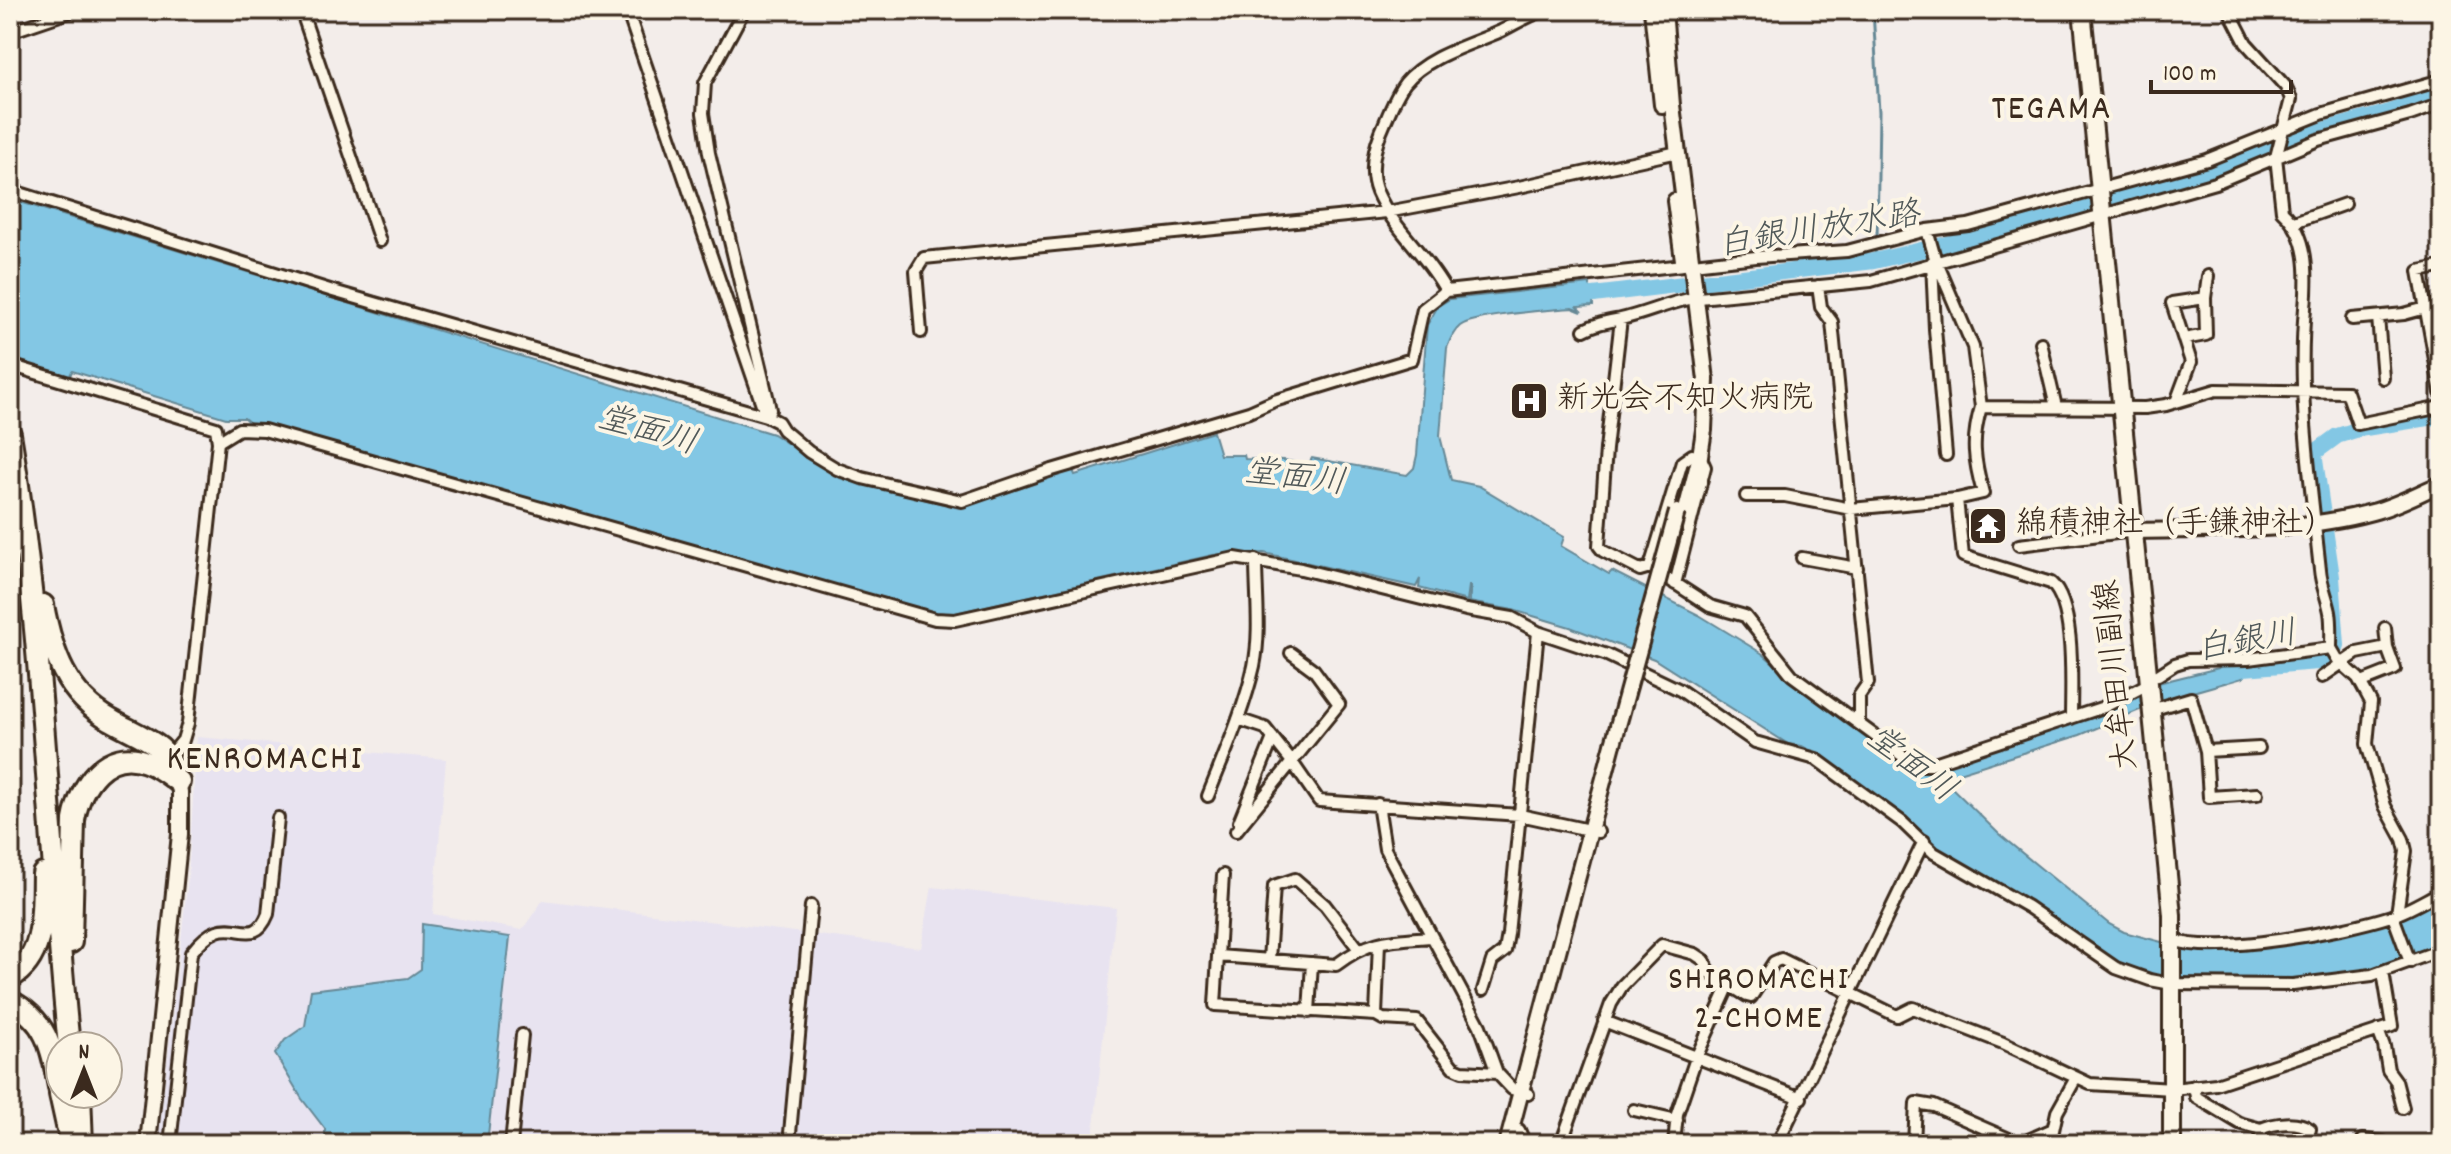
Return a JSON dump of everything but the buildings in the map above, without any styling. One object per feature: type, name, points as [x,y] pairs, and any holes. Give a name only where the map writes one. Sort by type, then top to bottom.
[{"type":"highway","points":[[10,434],[46,620],[60,667],[79,697],[94,710],[150,740],[179,782]]},
{"type":"highway","points":[[20,497],[68,1030]]},
{"type":"highway","points":[[10,978],[23,971],[33,958],[42,911],[43,846],[35,641]]},
{"type":"highway","points":[[75,1030],[71,865],[78,801],[93,775],[113,762],[136,759],[164,763]]},
{"type":"highway","points":[[10,1001],[30,1013],[44,1032]]},
{"type":"highway","points":[[64,1110],[71,1144]]},
{"type":"highway","points":[[79,1110],[82,1144]]},
{"type":"main road","name":"大牟田川副線","points":[[2082,10],[2173,943],[2172,1144]]},
{"type":"street","points":[[10,32],[75,10]]},
{"type":"street","points":[[301,10],[380,241]]},
{"type":"street","points":[[627,10],[766,416]]},
{"type":"street","points":[[744,10],[705,83],[703,113],[709,153],[768,400],[770,410],[766,416]]},
{"type":"street","points":[[1446,291],[1428,262],[1387,212],[1373,178],[1377,141],[1407,81],[1446,54],[1545,10]]},
{"type":"street","points":[[1507,1144],[1517,1137],[1524,1093],[1704,430],[1706,380],[1652,10]]},
{"type":"street","points":[[1664,10],[1673,153]]},
{"type":"street","points":[[2229,10],[2246,43],[2286,87],[2291,99],[2276,157],[2282,211],[2294,222],[2301,236],[2305,259],[2303,330],[2307,451],[2323,521],[2321,580],[2331,621],[2331,648],[2340,662],[2362,682],[2371,702],[2367,744],[2385,806],[2406,851],[2395,915],[2409,961]]},
{"type":"street","points":[[10,190],[333,291],[766,416],[778,422],[809,452],[837,469],[862,478],[962,501],[1052,470],[1249,412],[1274,401],[1412,359],[1423,309],[1446,291],[1688,264],[1847,251],[1968,225],[2207,160],[2284,127],[2339,108],[2441,80]]},
{"type":"street","points":[[1584,330],[1601,321],[1621,319],[1665,304],[1693,299],[1871,281],[1934,260],[2215,183],[2318,140],[2441,104]]},
{"type":"street","points":[[921,332],[916,271],[924,258],[1387,212],[1673,153]]},
{"type":"street","points":[[2294,222],[2345,204]]},
{"type":"street","points":[[1928,232],[1934,260],[1935,329],[1946,455]]},
{"type":"street","points":[[1746,496],[1785,496],[1851,509],[1957,499],[1983,493],[1974,459],[1975,427],[1981,407],[1973,347],[1934,260]]},
{"type":"street","points":[[2441,270],[2440,267],[2419,271],[2441,393]]},
{"type":"street","points":[[2184,339],[2206,335],[2208,276]]},
{"type":"street","points":[[1818,286],[1821,307],[1832,322],[1868,683],[1859,696],[1859,724]]},
{"type":"street","points":[[2176,402],[2191,362],[2172,303],[2205,298]]},
{"type":"street","points":[[2352,319],[2426,308]]},
{"type":"street","points":[[2378,317],[2383,378]]},
{"type":"street","points":[[1621,319],[1599,546],[1640,570],[1650,567]]},
{"type":"street","points":[[2041,343],[2056,407]]},
{"type":"street","points":[[10,365],[216,428],[218,442],[188,723],[183,740],[164,763]]},
{"type":"street","points":[[1981,407],[2145,408],[2216,390],[2266,389],[2305,393],[2347,392],[2358,424],[2441,407]]},
{"type":"street","points":[[218,442],[239,429],[264,430],[935,619],[955,620],[1231,558],[1256,560],[1466,610],[1507,616],[1538,632],[1607,655],[1680,690],[1755,742],[1816,759],[1924,841],[1934,853],[2028,907],[2116,968],[2150,980],[2293,985],[2383,972],[2441,950]]},
{"type":"street","points":[[1650,567],[1682,462],[1696,455]]},
{"type":"street","points":[[1675,584],[1705,467],[1696,455]]},
{"type":"street","points":[[2019,545],[2133,531],[2271,528],[2323,521],[2374,512],[2441,484]]},
{"type":"street","points":[[1957,499],[1963,556],[2051,583],[2057,588],[2070,638],[2071,718]]},
{"type":"street","points":[[1802,558],[1857,568]]},
{"type":"street","points":[[1208,796],[1238,719],[1254,665],[1256,560]]},
{"type":"street","points":[[1650,567],[1710,606],[1745,616],[1792,675],[1915,765],[1928,765],[2104,707],[2175,664],[2188,660],[2248,659],[2331,648]]},
{"type":"street","points":[[2362,682],[2395,669],[2387,647],[2385,628]]},
{"type":"street","points":[[1483,990],[1492,961],[1505,951],[1538,632]]},
{"type":"street","points":[[2322,677],[2357,653],[2387,647]]},
{"type":"street","points":[[1273,738],[1236,831],[1339,704],[1314,670],[1291,653]]},
{"type":"street","points":[[2151,710],[2191,698],[2206,751],[2209,797],[2257,794]]},
{"type":"street","points":[[1238,719],[1265,728],[1319,801],[1520,815],[1594,831]]},
{"type":"street","points":[[2206,751],[2259,748]]},
{"type":"street","points":[[148,1144],[180,834],[179,782]]},
{"type":"street","points":[[1378,804],[1385,849],[1480,1026],[1497,1073],[1512,1089],[1524,1093]]},
{"type":"street","points":[[170,1144],[191,953],[216,931],[251,932],[264,925],[268,914],[278,818]]},
{"type":"street","points":[[1777,1144],[1924,841]]},
{"type":"street","points":[[1223,875],[1215,1005],[1376,1015],[1383,1019],[1417,1021],[1453,1067],[1462,1071],[1497,1073]]},
{"type":"street","points":[[1269,960],[1274,886],[1295,879],[1325,905],[1358,948]]},
{"type":"street","points":[[2173,943],[2277,940],[2339,930],[2395,915],[2441,892]]},
{"type":"street","points":[[789,1144],[811,906]]},
{"type":"street","points":[[1218,956],[1336,965],[1358,948],[1432,937]]},
{"type":"street","points":[[1376,1015],[1379,943]]},
{"type":"street","points":[[1561,1144],[1604,1021],[1622,986],[1662,945],[1695,954],[1704,960],[1710,973],[1751,997],[1774,962],[1781,959],[1897,1016],[1913,1008],[2003,1043],[2090,1084],[2173,1089],[2216,1084],[2392,1026],[2383,972]]},
{"type":"street","points":[[1309,1012],[1312,963]]},
{"type":"street","points":[[1674,1144],[1677,1120],[1696,1058],[1729,985]]},
{"type":"street","points":[[1604,1021],[1801,1098]]},
{"type":"street","points":[[2378,1030],[2388,1070],[2396,1081],[2403,1108]]},
{"type":"street","points":[[511,1144],[522,1035]]},
{"type":"street","points":[[2050,1144],[2057,1112],[2076,1078]]},
{"type":"street","points":[[2194,1086],[2196,1097],[2239,1123],[2261,1129],[2271,1124],[2305,1125],[2310,1129],[2307,1144]]},
{"type":"street","points":[[1914,1144],[1916,1103],[1958,1116],[2016,1142],[2053,1129]]},
{"type":"street","points":[[1634,1110],[1677,1120]]},
{"type":"street","points":[[2261,1129],[2261,1144]]},
{"type":"street","points":[[2363,1140],[2383,1144]]},
{"type":"shaded area","points":[[197,737],[446,759],[433,914],[522,930],[543,900],[921,948],[932,887],[1116,908],[1094,1128],[1095,1144],[158,1144],[188,878]]},
{"type":"water","name":"堂面川","points":[[17,201],[773,434],[840,478],[959,508],[1043,481],[1044,477],[1072,468],[1075,475],[1213,432],[1220,455],[1244,455],[1245,459],[1284,460],[1308,465],[1312,458],[1407,475],[1414,468],[1417,455],[1427,325],[1438,306],[1450,299],[1590,284],[1590,290],[1596,290],[1597,301],[1593,302],[1593,306],[1577,307],[1582,312],[1572,308],[1496,316],[1468,322],[1454,333],[1447,348],[1440,436],[1451,480],[1479,486],[1564,537],[1561,546],[1609,574],[1612,571],[1699,615],[1763,654],[1797,684],[1918,772],[2137,694],[2158,683],[2239,663],[2242,678],[2161,701],[2080,735],[1949,776],[1947,783],[2000,835],[2109,924],[2124,932],[2184,948],[2216,950],[2362,927],[2441,897],[2441,944],[2365,973],[2301,981],[2183,979],[2139,971],[2117,963],[1934,849],[1918,831],[1816,754],[1802,746],[1788,744],[1654,659],[1570,627],[1513,610],[1469,602],[1471,586],[1467,601],[1419,588],[1420,579],[1416,587],[1264,553],[1226,554],[942,616],[250,423],[244,418],[226,418],[72,371],[69,378],[10,361],[10,219]]},
{"type":"water","points":[[422,924],[510,937],[487,1144],[325,1144],[325,1129],[302,1099],[275,1054],[285,1040],[305,1026],[311,990],[408,978],[421,969]]},
{"type":"waterway","points":[[1873,10],[1879,112],[1874,261]]},
{"type":"waterway","name":"白銀川放水路","points":[[1577,297],[1874,261],[1947,244],[2064,216],[2209,174],[2320,131],[2441,94]]},
{"type":"waterway","name":"白銀川","points":[[2225,674],[2244,668],[2331,661],[2337,645],[2332,577],[2314,453],[2337,436],[2359,429],[2441,416]]},
{"type":"place","name":"新光会不知火病院","points":[[1529,401]]},
{"type":"place","name":"綿積神社（手鎌神社）","points":[[1988,526]]},
{"type":"district","name":"TEGAMA","points":[[2052,111]]},
{"type":"district","name":"KENROMACHI","points":[[265,761]]},
{"type":"district","name":"SHIROMACHI 2-CHOME","points":[[1759,1000]]}]
